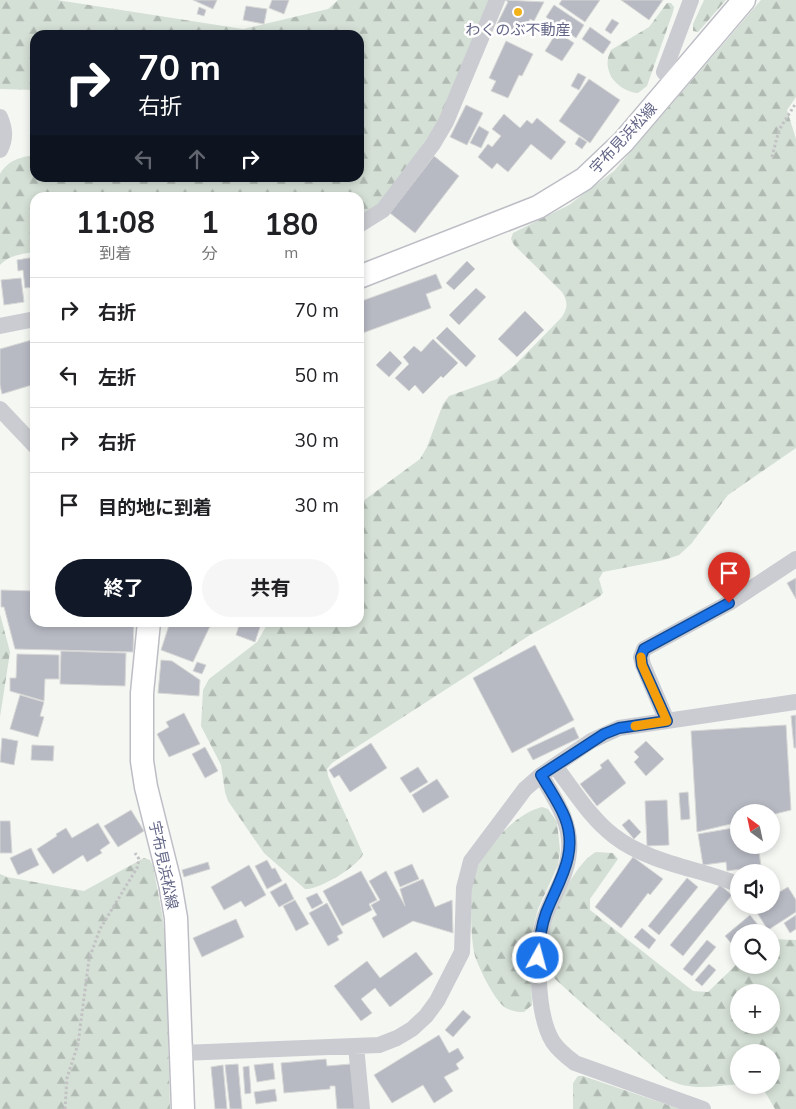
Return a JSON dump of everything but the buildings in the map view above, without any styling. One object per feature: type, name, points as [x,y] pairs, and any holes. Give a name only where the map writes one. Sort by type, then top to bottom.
[{"type":"main road","name":"宇布見浜松線","points":[[364,275],[514,217],[562,194],[605,162],[744,0]]},
{"type":"main road","name":"宇布見浜松線","points":[[149,627],[142,693],[142,761],[146,787],[170,883],[176,918],[183,1109]]},
{"type":"street","points":[[364,222],[383,210],[433,144],[446,122],[497,0]]},
{"type":"street","points":[[675,82],[664,72],[691,0]]},
{"type":"street","points":[[0,117],[4,130],[4,142],[0,150]]},
{"type":"street","points":[[0,326],[30,320]]},
{"type":"street","points":[[0,409],[30,441]]},
{"type":"street","points":[[667,721],[642,665],[641,657],[644,649],[729,603],[796,559]]},
{"type":"street","points":[[182,1053],[380,1045],[397,1038],[426,1016],[437,1001],[462,952],[464,888],[471,861],[525,789],[548,770],[604,734],[619,728],[796,702]]},
{"type":"street","points":[[548,770],[615,837],[651,855],[730,882]]},
{"type":"street","points":[[548,770],[565,819],[569,851],[567,867],[546,912],[539,943],[538,958],[544,1013],[550,1035],[563,1054],[575,1063],[703,1109]]},
{"type":"street","points":[[356,1046],[362,1109]]},
{"type":"path","points":[[772,156],[779,130],[796,103]]},
{"type":"path","points":[[65,1109],[67,1078],[78,1044],[89,960],[100,929],[137,868],[139,858],[135,853]]},
{"type":"green space","points":[[0,0],[57,0],[243,29],[328,9],[338,0],[490,0],[441,119],[379,206],[364,215],[364,192],[30,192],[30,253],[12,257],[0,265],[0,174],[11,162],[25,157],[30,156],[30,182],[364,182],[364,30],[30,30],[30,90],[0,89]]},
{"type":"green space","points":[[704,0],[726,0],[698,32],[693,31],[693,24]]},
{"type":"green space","points":[[761,0],[796,0],[796,97],[787,110],[796,139],[796,448],[728,495],[691,544],[679,555],[664,560],[603,572],[599,579],[603,593],[599,597],[530,635],[332,763],[327,769],[328,776],[363,854],[354,865],[337,877],[311,889],[305,889],[264,853],[228,801],[221,765],[201,726],[203,690],[209,679],[257,642],[266,627],[364,627],[364,500],[420,459],[427,447],[443,404],[449,396],[497,379],[515,365],[562,317],[566,302],[562,292],[514,245],[511,239],[513,233],[569,205],[614,171]]},
{"type":"green space","points":[[667,3],[671,3],[674,7],[673,12],[647,86],[638,93],[623,88],[617,84],[609,72],[608,58],[611,50],[649,27]]},
{"type":"green space","points":[[0,614],[10,652],[0,717]]},
{"type":"green space","points":[[542,807],[548,809],[557,822],[560,850],[558,865],[538,909],[530,941],[532,1005],[524,1012],[520,1012],[506,1008],[497,999],[475,956],[471,927],[473,883],[478,865],[501,834],[521,817]]},
{"type":"green space","points":[[596,852],[613,853],[618,859],[590,899],[590,910],[693,991],[708,992],[730,971],[730,974],[780,974],[780,939],[796,940],[796,1109],[775,1109],[766,1094],[780,1094],[780,1044],[730,1044],[730,1085],[710,1087],[683,1085],[665,1078],[555,979],[549,969],[546,958],[549,931],[561,899],[577,870]]},
{"type":"green space","points":[[144,858],[150,860],[153,866],[163,919],[166,954],[170,1109],[0,1109],[0,874],[7,877],[84,891]]},
{"type":"green space","points":[[578,1076],[583,1076],[680,1109],[573,1109],[573,1083]]},
{"type":"slow traffic","points":[[635,726],[667,721],[642,665],[641,657]]},
{"type":"place","name":"わくのぶ不動産","points":[[518,12]]},
{"type":"route","points":[[538,958],[539,943],[546,912],[561,883],[567,867],[569,851],[569,834],[565,819],[541,775],[604,734],[619,728],[667,721],[642,665],[641,657],[644,649],[729,603]]}]
